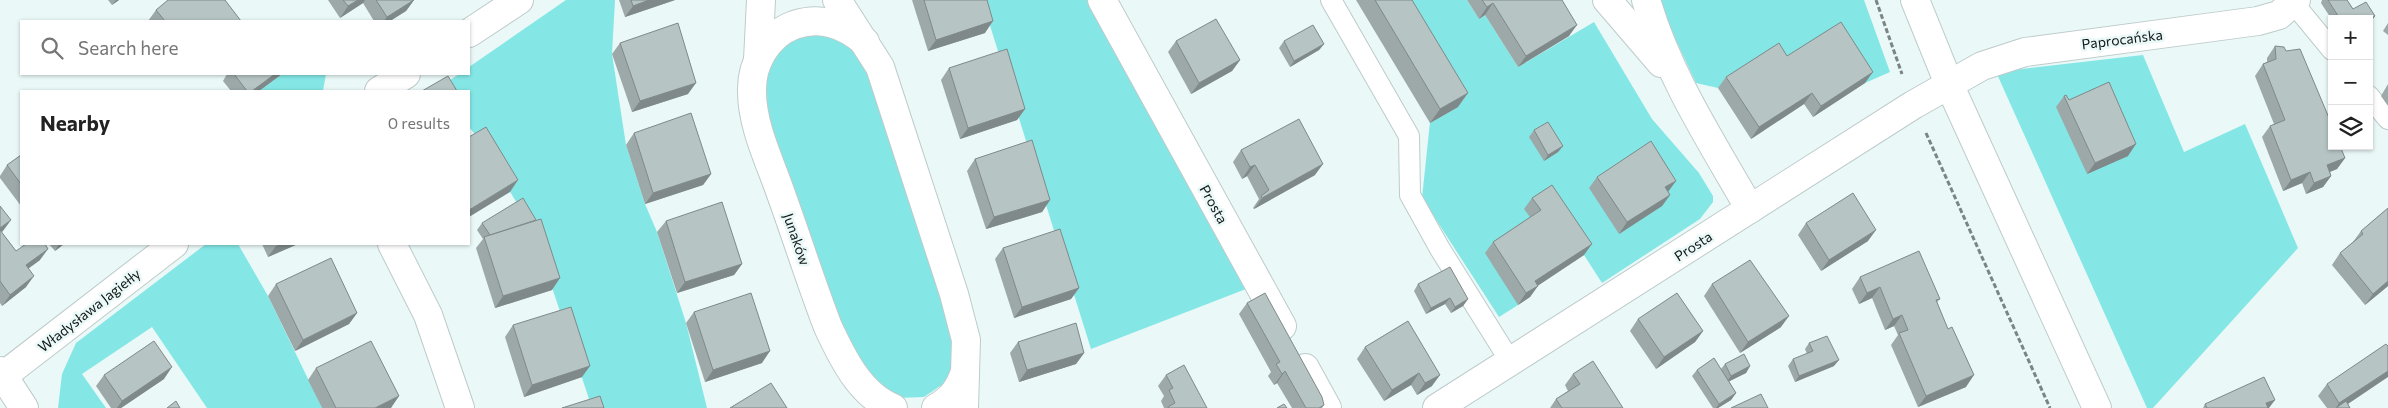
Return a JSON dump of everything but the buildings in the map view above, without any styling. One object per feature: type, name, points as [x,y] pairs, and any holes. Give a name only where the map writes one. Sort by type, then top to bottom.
[{"type":"street","points":[[470,32],[519,0]]},
{"type":"street","name":"Junaków","points":[[761,0],[758,60],[752,91],[754,111],[824,317],[835,343],[856,378],[886,406]]},
{"type":"street","name":"Junaków","points":[[837,0],[880,66],[954,294],[966,340],[964,408]]},
{"type":"street","name":"Prosta","points":[[1102,0],[1327,408]]},
{"type":"street","points":[[1607,0],[1649,48],[1680,88]]},
{"type":"street","points":[[1646,0],[1652,21],[1680,88],[1750,209]]},
{"type":"street","points":[[1915,0],[1949,84],[2097,408]]},
{"type":"street","name":"Paprocańska","points":[[1949,84],[1982,66],[2025,52],[2258,21],[2279,15],[2295,2]]},
{"type":"street","name":"Junaków","points":[[758,60],[768,44],[777,36],[794,26],[807,22],[838,24],[851,31],[864,42]]},
{"type":"street","points":[[381,90],[404,75]]},
{"type":"street","name":"Prosta","points":[[1437,408],[1913,105],[1949,84]]},
{"type":"street","name":"Władysława Jagiełły","points":[[2,374],[173,245]]},
{"type":"street","points":[[393,245],[428,315],[460,408]]},
{"type":"street","name":"Junaków","points":[[936,408],[945,403],[957,391],[966,368]]},
{"type":"street","points":[[2,374],[24,408]]},
{"type":"lane","points":[[1332,0],[1409,136],[1410,195],[1440,249],[1510,361]]},
{"type":"lane","points":[[2295,2],[2328,45]]},
{"type":"lane","points":[[2373,101],[2388,119]]},
{"type":"path","points":[[1876,0],[1913,105],[2050,408]]},
{"type":"shaded area","points":[[566,0],[615,0],[612,54],[626,145],[645,204],[657,232],[686,323],[707,408],[592,408],[533,230],[478,138],[470,128],[470,90],[442,90],[440,87],[458,75],[470,75],[470,66]]},
{"type":"shaded area","points":[[982,0],[1089,0],[1246,289],[1091,349]]},
{"type":"shaded area","points":[[1393,0],[1467,0],[1479,19],[1485,15],[1518,67],[1594,22],[1652,119],[1699,173],[1713,196],[1713,202],[1700,219],[1602,283],[1584,255],[1533,222],[1518,305],[1499,317],[1422,198],[1430,122]]},
{"type":"shaded area","points":[[1657,0],[1864,0],[1890,72],[1865,83],[1833,33],[1779,67],[1771,55],[1718,88],[1696,83]]},
{"type":"shaded area","points":[[809,32],[838,35],[855,50],[868,66],[957,353],[949,380],[924,397],[897,398],[862,367],[836,328],[764,109],[766,73],[780,49]]},
{"type":"shaded area","points":[[2143,55],[2184,152],[2245,124],[2298,248],[2153,408],[2147,408],[1996,72]]},
{"type":"shaded area","points":[[281,75],[326,75],[323,90],[260,90]]},
{"type":"shaded area","points":[[205,245],[239,245],[268,296],[322,408],[207,408],[152,327],[82,374],[106,408],[58,408],[62,374],[76,343]]}]
